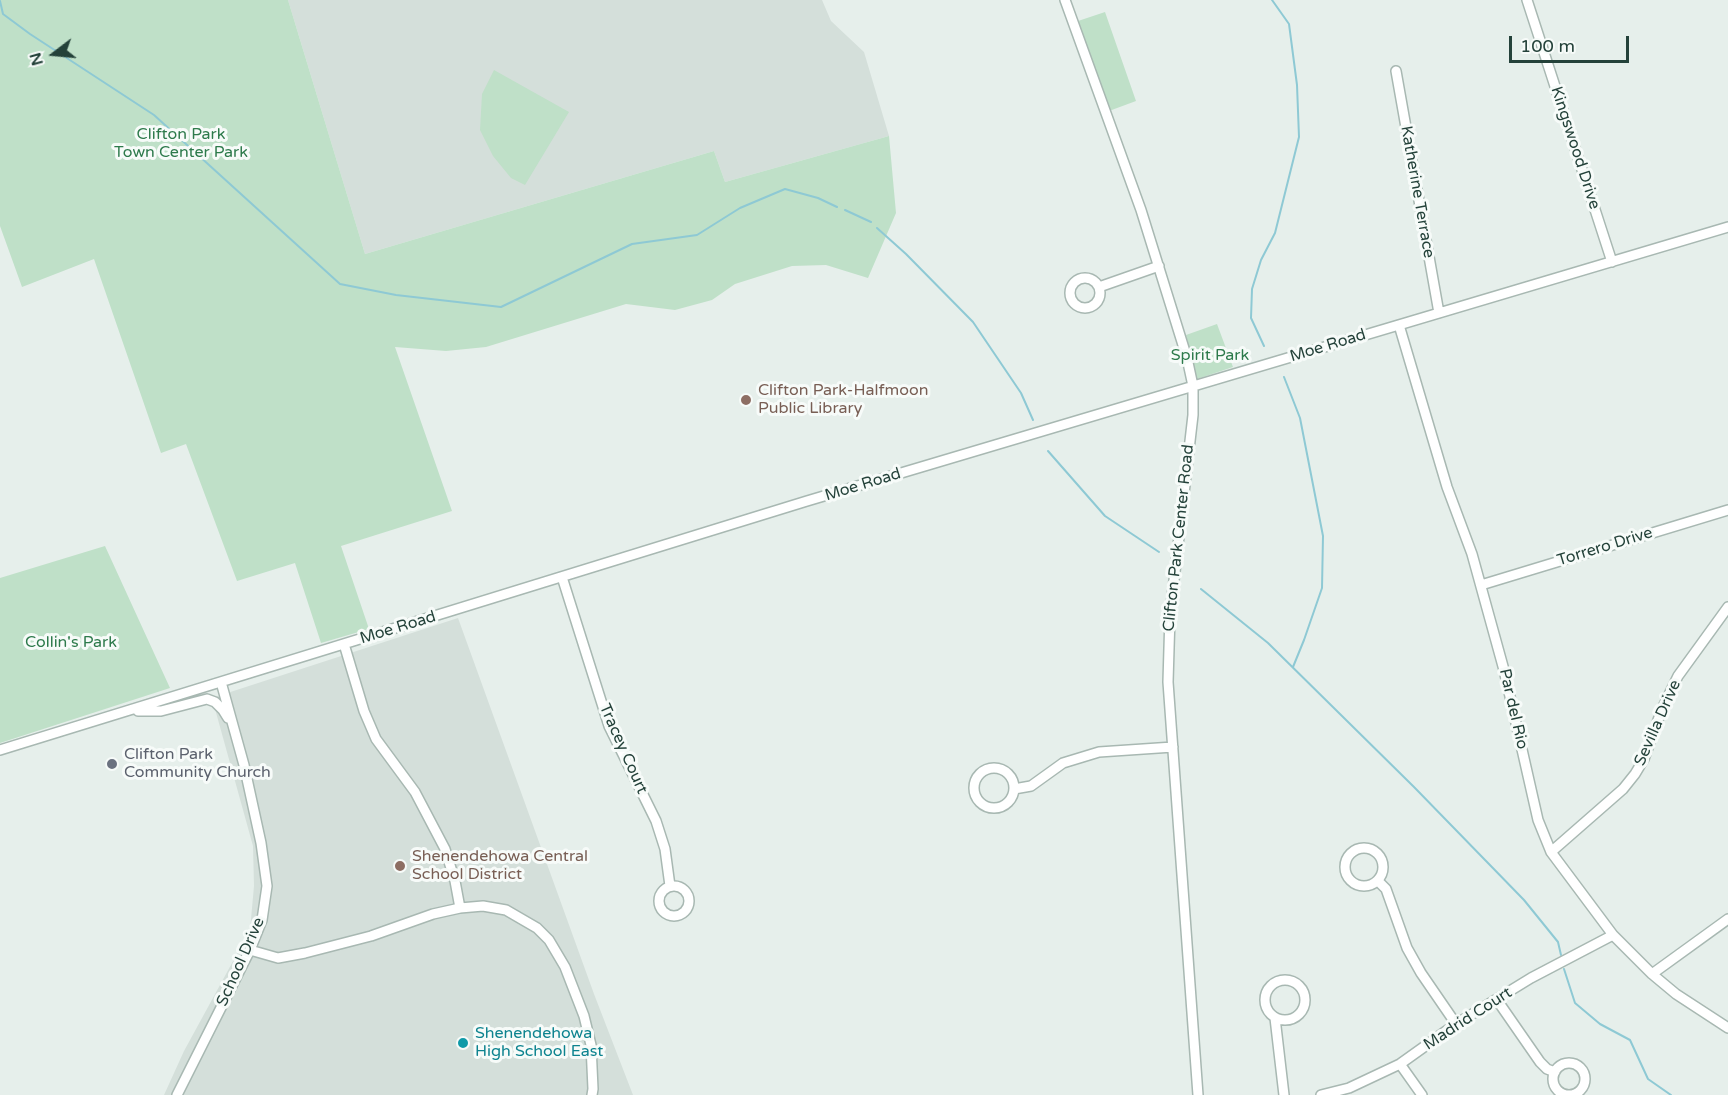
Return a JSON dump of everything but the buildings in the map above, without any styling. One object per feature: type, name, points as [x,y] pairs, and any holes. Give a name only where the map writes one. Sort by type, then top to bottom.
[{"type":"street","name":"Clifton Park Center Road","points":[[1065,0],[1159,267],[1187,358],[1193,386],[1193,415],[1170,615],[1168,682],[1198,1095]]},
{"type":"street","name":"Kingswood Drive","points":[[1527,0],[1612,262]]},
{"type":"street","name":"Katherine Terrace","points":[[1396,71],[1439,313]]},
{"type":"street","name":"Moe Road","points":[[0,750],[807,501],[1728,227]]},
{"type":"street","points":[[1098,287],[1159,267]]},
{"type":"street","name":"Par del Rio","points":[[1398,325],[1447,487],[1472,554],[1504,670],[1538,820],[1551,852],[1613,935],[1652,974],[1728,1028]]},
{"type":"street","name":"Torrero Drive","points":[[1481,585],[1728,510]]},
{"type":"street","name":"Tracey Court","points":[[562,577],[609,726],[656,821],[665,849],[670,886]]},
{"type":"street","name":"Sevilla Drive","points":[[1551,852],[1623,789],[1635,774],[1644,759],[1662,709],[1678,676],[1728,607]]},
{"type":"street","points":[[344,644],[364,711],[376,739],[415,792],[445,849],[455,881],[460,908]]},
{"type":"street","name":"School Drive","points":[[177,1095],[250,950],[262,920],[267,886],[261,843],[236,734],[221,682]]},
{"type":"street","points":[[127,711],[161,711],[207,699],[215,702],[223,710],[236,734]]},
{"type":"street","points":[[1014,789],[1030,786],[1063,763],[1091,754],[1112,750],[1173,747]]},
{"type":"street","points":[[992,769],[1005,772],[1012,780],[1014,789],[1008,802],[996,808],[982,804],[976,797],[974,788],[979,775],[992,769]]},
{"type":"street","points":[[1359,848],[1368,848],[1380,855],[1384,868],[1378,880],[1366,886],[1356,885],[1349,879],[1345,865],[1351,853],[1359,848]]},
{"type":"street","points":[[1378,880],[1386,889],[1407,948],[1421,974],[1456,1024]]},
{"type":"street","points":[[250,950],[278,958],[371,936],[434,914],[460,908],[483,906],[506,910],[537,928],[549,940],[565,967],[584,1016],[591,1045],[593,1089],[591,1095]]},
{"type":"street","points":[[1652,974],[1728,918]]},
{"type":"street","name":"Madrid Court","points":[[1321,1095],[1349,1088],[1400,1064],[1456,1024],[1531,978],[1613,935]]},
{"type":"street","points":[[1275,1018],[1289,1020],[1298,1015],[1304,1007],[1304,993],[1294,982],[1280,981],[1268,988],[1265,1002],[1268,1011],[1275,1018],[1284,1095]]},
{"type":"street","points":[[1497,1000],[1540,1062],[1547,1069],[1555,1072]]},
{"type":"street","points":[[1400,1064],[1422,1095]]},
{"type":"shaded area","points":[[288,0],[822,0],[831,21],[864,52],[889,136],[725,182],[714,151],[365,254]]},
{"type":"shaded area","name":"Shenendehowa Central School District","points":[[458,618],[594,994],[633,1095],[164,1095],[184,1051],[250,930],[254,886],[253,846],[212,698]]},
{"type":"green space","name":"Clifton Park Town Center Park","points":[[0,0],[288,0],[365,254],[714,151],[725,182],[889,136],[896,213],[868,278],[826,265],[792,266],[735,284],[712,300],[675,310],[626,304],[486,347],[446,351],[395,347],[452,511],[341,546],[369,629],[321,643],[295,563],[237,581],[186,444],[161,453],[94,259],[22,287],[0,226]]},
{"type":"green space","points":[[1105,12],[1136,101],[1109,111],[1078,21]]},
{"type":"green space","points":[[494,70],[569,112],[525,185],[511,178],[493,156],[480,130],[482,94]]},
{"type":"green space","name":"Spirit Park","points":[[1217,324],[1233,367],[1197,379],[1186,335]]},
{"type":"green space","name":"Collin's Park","points":[[105,546],[170,688],[0,743],[0,578]]},
{"type":"waterway","points":[[1264,346],[1251,318],[1252,289],[1261,260],[1275,233],[1299,137],[1297,85],[1289,24],[1272,0]]},
{"type":"waterway","points":[[0,1],[3,14],[30,34],[154,115],[340,284],[396,295],[501,307],[632,244],[697,235],[740,208],[785,189],[818,198],[837,207]]},
{"type":"waterway","points":[[845,210],[871,222]]},
{"type":"waterway","points":[[877,228],[973,322],[1021,393],[1033,420]]},
{"type":"waterway","points":[[1284,377],[1300,418],[1323,536],[1322,588],[1293,667]]},
{"type":"waterway","points":[[1048,451],[1105,516],[1159,552]]},
{"type":"waterway","points":[[1201,589],[1268,643],[1414,787],[1524,900],[1558,942],[1561,955]]},
{"type":"waterway","points":[[1564,969],[1575,1003],[1600,1024],[1630,1040],[1648,1079],[1671,1095]]},
{"type":"place","name":"Clifton Park-Halfmoon Public Library","points":[[746,400]]},
{"type":"place","name":"Clifton Park Community Church","points":[[112,764]]},
{"type":"place","name":"Shenendehowa Central School District","points":[[400,866]]},
{"type":"place","name":"Shenendehowa High School East","points":[[463,1043]]}]
